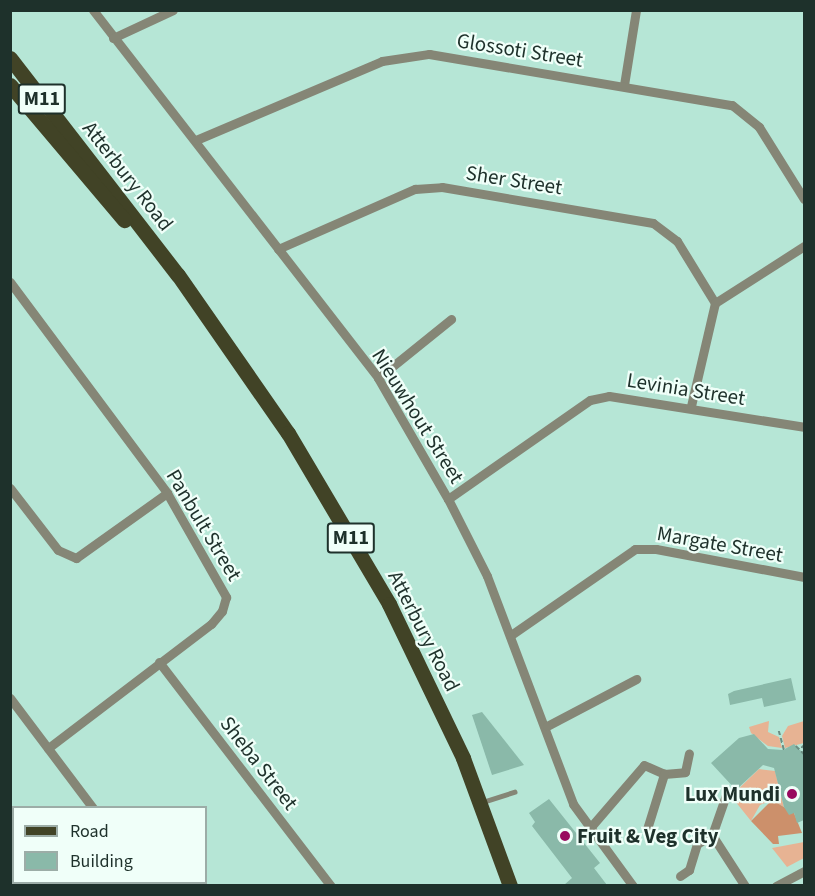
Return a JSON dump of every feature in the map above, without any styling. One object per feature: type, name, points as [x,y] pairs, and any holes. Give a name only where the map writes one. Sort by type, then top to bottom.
[{"type":"main road","name":"Atterbury Road","points":[[10,58],[188,292],[288,433],[389,604],[480,804],[510,885]]},
{"type":"main road","name":"Atterbury Road","points":[[10,85],[188,292]]},
{"type":"street","name":"Nieuwhout Street","points":[[93,10],[112,38],[196,141],[378,378],[448,499],[511,634],[547,726],[573,804],[589,830],[633,885]]},
{"type":"street","points":[[112,38],[172,10]]},
{"type":"street","points":[[624,85],[636,10]]},
{"type":"street","name":"Glossoti Street","points":[[196,141],[409,54],[624,85],[745,111],[804,199]]},
{"type":"street","name":"Sher Street","points":[[278,249],[415,189],[442,187],[653,223],[677,241],[715,303]]},
{"type":"street","points":[[691,406],[715,303],[804,246]]},
{"type":"street","name":"Panbult Street","points":[[10,282],[167,493],[226,597],[222,612],[211,624],[48,748]]},
{"type":"street","points":[[378,378],[451,319]]},
{"type":"street","name":"Levinia Street","points":[[448,499],[590,400],[620,395],[804,427]]},
{"type":"street","points":[[10,488],[58,550],[76,558],[167,493]]},
{"type":"street","name":"Margate Street","points":[[511,634],[634,549],[656,549],[804,577]]},
{"type":"street","name":"Sheba Street","points":[[159,662],[331,885]]},
{"type":"street","points":[[547,726],[636,679]]},
{"type":"street","points":[[10,698],[92,806]]},
{"type":"street","points":[[589,830],[644,765],[664,774],[685,772],[689,753]]},
{"type":"street","points":[[647,829],[664,774]]},
{"type":"street","points":[[680,876],[689,870],[697,844],[712,834],[726,795]]},
{"type":"street","points":[[712,834],[745,885]]},
{"type":"street","points":[[776,885],[804,871]]},
{"type":"lane","points":[[480,804],[514,792]]},
{"type":"path","points":[[779,731],[784,750]]},
{"type":"path","points":[[800,749],[804,745]]},
{"type":"path","points":[[796,746],[804,754]]},
{"type":"path","points":[[804,825],[804,837]]},
{"type":"shaded area","points":[[769,721],[768,732],[779,737],[782,748],[768,746],[751,733],[749,727]]},
{"type":"shaded area","points":[[804,721],[804,743],[785,748],[782,736],[788,726]]},
{"type":"shaded area","points":[[759,769],[775,771],[784,807],[772,800],[760,805],[751,821],[731,796]]},
{"type":"shaded area","points":[[772,800],[794,813],[802,833],[778,836],[779,844],[773,844],[751,821]]},
{"type":"shaded area","points":[[804,842],[804,858],[787,867],[772,848]]},
{"type":"building","points":[[791,678],[796,700],[764,707],[762,698],[730,705],[728,694],[734,691]]},
{"type":"building","points":[[482,712],[524,765],[492,775],[472,715]]},
{"type":"building","points":[[754,734],[768,749],[783,750],[794,744],[804,754],[804,820],[797,823],[794,813],[789,815],[784,807],[774,768],[763,765],[736,790],[711,763],[739,738]]},
{"type":"building","points":[[549,799],[600,863],[594,868],[607,885],[564,885],[572,878],[532,826],[535,822],[529,813]]},
{"type":"place","name":"Lux Mundi","points":[[792,794]]},
{"type":"place","name":"Fruit & Veg City","points":[[565,836]]}]
